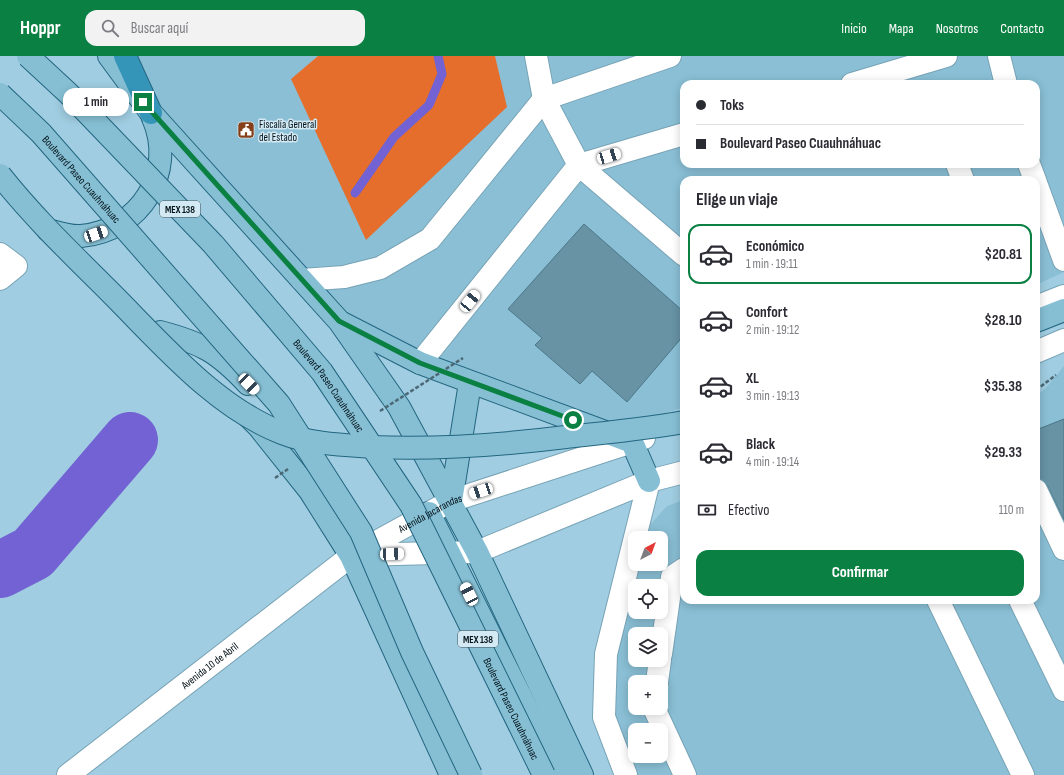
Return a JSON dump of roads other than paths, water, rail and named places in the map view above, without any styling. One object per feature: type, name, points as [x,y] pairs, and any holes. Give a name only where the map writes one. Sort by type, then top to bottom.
[{"type":"highway","points":[[125,56],[151,113]]},
{"type":"main road","name":"Boulevard Paseo Cuauhnáhuac","points":[[28,56],[68,94],[213,244],[322,372],[411,505],[544,775]]},
{"type":"main road","name":"MEX 138","points":[[109,56],[151,113],[339,321],[399,407],[451,501],[477,552],[582,775]]},
{"type":"main road","name":"Boulevard Paseo Cuauhnáhuac","points":[[0,94],[41,133],[279,404],[361,532],[412,652],[471,775]]},
{"type":"main road","points":[[48,230],[64,235],[80,236],[96,234],[112,228],[139,209],[149,195],[157,179],[161,162],[161,145],[158,128],[151,113]]},
{"type":"main road","points":[[0,175],[22,203],[62,245],[162,344],[209,388],[256,422],[284,434],[343,445],[414,449],[494,446],[648,428],[680,423]]},
{"type":"main road","points":[[0,184],[228,396],[259,427],[310,491],[351,556],[451,775]]},
{"type":"main road","points":[[1040,319],[1064,310]]},
{"type":"main road","points":[[339,321],[420,363],[470,383],[632,442],[649,481]]},
{"type":"main road","points":[[160,332],[191,340],[208,348],[228,363],[279,416],[376,549]]},
{"type":"main road","points":[[451,501],[470,383]]},
{"type":"main road","points":[[429,513],[560,775]]},
{"type":"street","points":[[536,56],[544,99],[579,165],[680,252]]},
{"type":"street","points":[[302,280],[344,277],[380,268],[430,239],[544,99],[670,56]]},
{"type":"street","points":[[865,80],[946,56]]},
{"type":"street","points":[[999,56],[1005,80]]},
{"type":"street","points":[[420,363],[579,165],[680,135]]},
{"type":"street","points":[[1040,194],[1064,260]]},
{"type":"street","points":[[1040,305],[1064,296]]},
{"type":"street","points":[[1040,350],[1064,340]]},
{"type":"street","name":"Avenida Jacarandas","points":[[376,549],[429,513],[451,501],[680,427]]},
{"type":"street","name":"Avenida Jacarandas","points":[[351,556],[376,549],[477,552],[649,481],[680,473]]},
{"type":"street","points":[[626,775],[604,716],[606,654],[649,481]]},
{"type":"street","points":[[1040,498],[1064,549]]},
{"type":"street","name":"Avenida 10 de Abril","points":[[68,775],[351,556]]},
{"type":"street","points":[[665,627],[672,577],[680,571]]},
{"type":"street","points":[[940,604],[1023,775]]},
{"type":"street","points":[[1022,604],[1064,690]]},
{"type":"street","points":[[657,715],[685,775]]},
{"type":"waterway","points":[[355,193],[394,137],[429,105],[442,74],[438,56]]},
{"type":"waterway","points":[[0,570],[33,553],[130,440]]},
{"type":"place","name":"Fiscalía General del Estado","points":[[246,130]]}]
